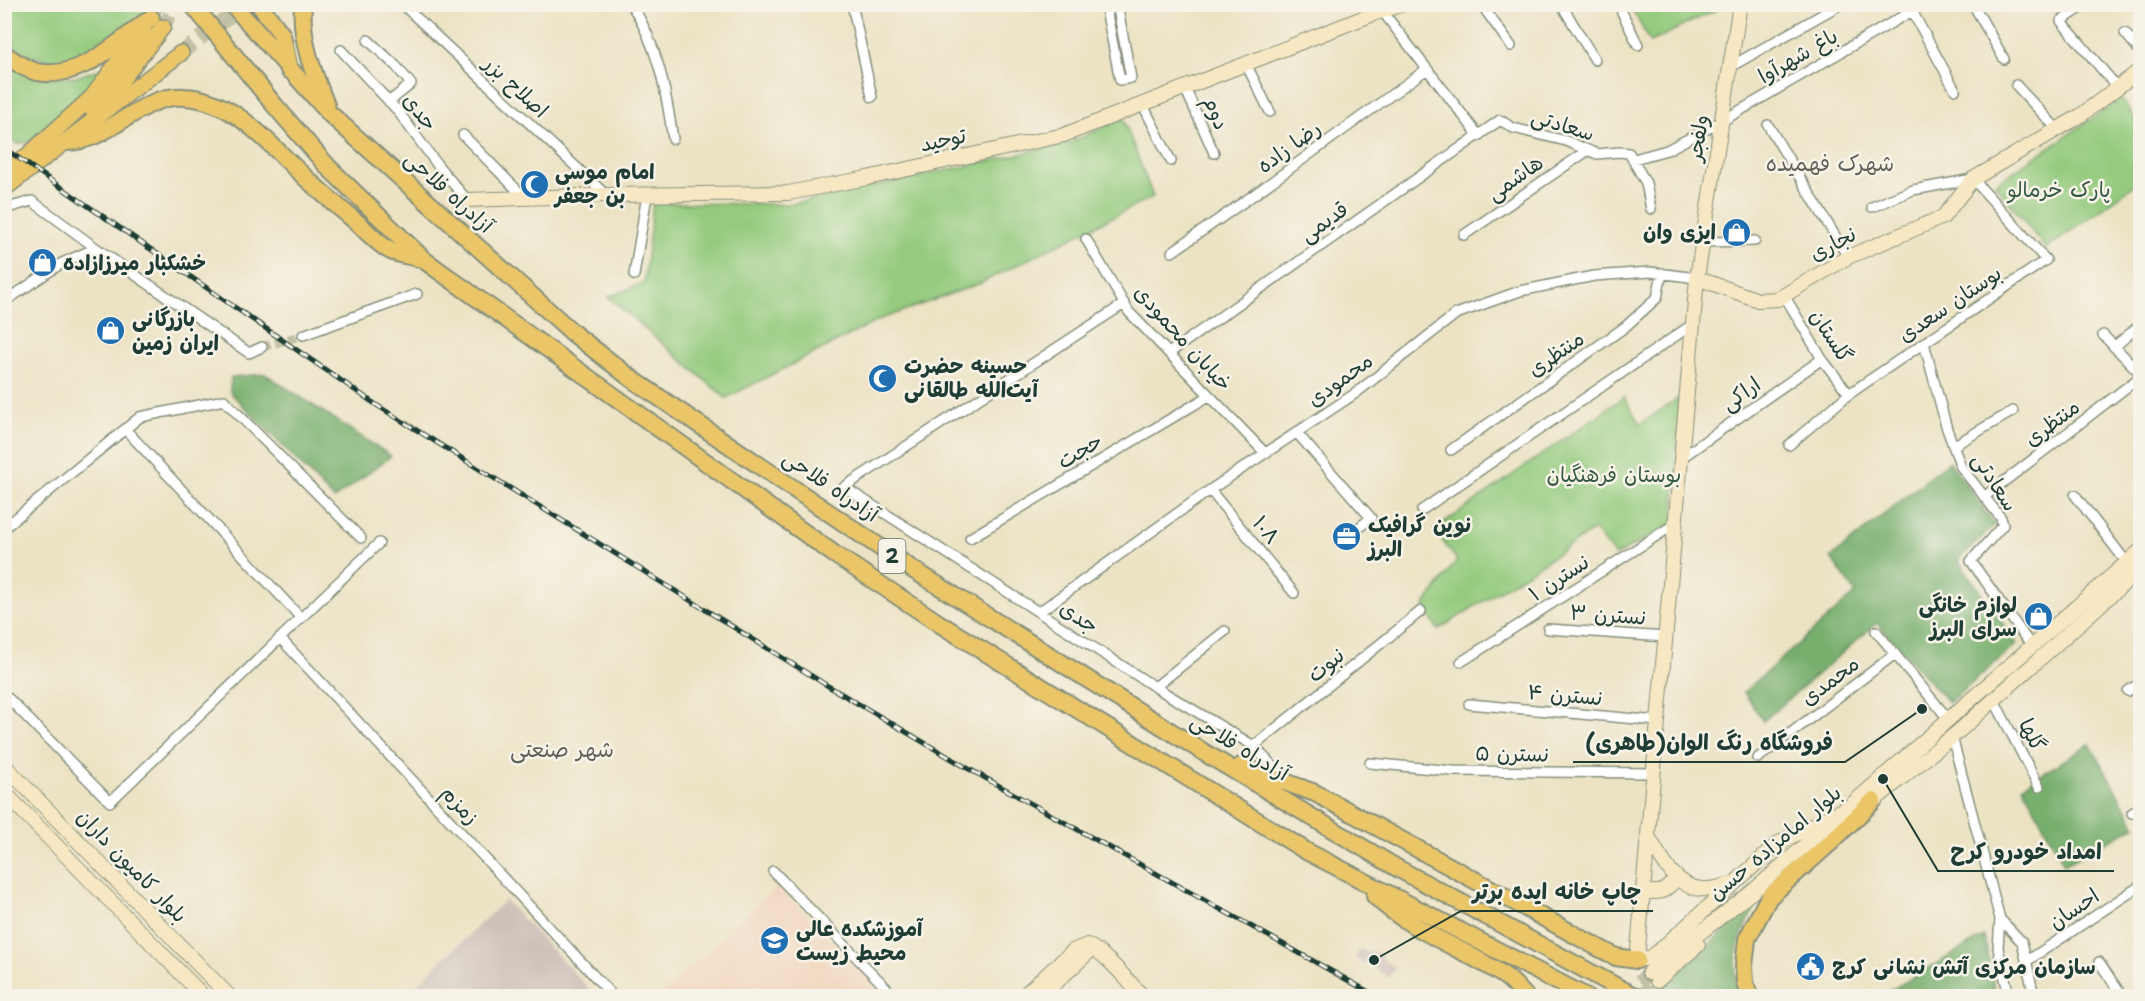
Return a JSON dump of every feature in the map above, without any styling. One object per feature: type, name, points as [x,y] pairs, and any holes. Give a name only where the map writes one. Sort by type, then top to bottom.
[{"type":"highway","name":"2","points":[[192,4],[328,167],[424,260],[834,554],[940,624],[1306,851],[1585,996]]},
{"type":"highway","name":"آزادراه فلاحی","points":[[232,4],[330,114],[573,333],[632,379],[912,569],[1205,753],[1397,868],[1634,996]]},
{"type":"highway","points":[[260,4],[282,35],[290,71]]},
{"type":"highway","points":[[303,4],[302,23],[306,47],[330,114]]},
{"type":"highway","points":[[4,54],[20,65],[38,72],[63,72],[85,65],[157,22]]},
{"type":"highway","points":[[66,142],[95,135],[161,99],[183,96],[206,100],[244,121],[306,179],[390,250],[424,260]]},
{"type":"highway","points":[[1205,753],[1315,793],[1607,953],[1648,971]]},
{"type":"highway","points":[[1749,996],[1744,966],[1747,939],[1769,897],[1832,842],[1873,801]]},
{"type":"highway","points":[[1358,879],[1384,905],[1432,936],[1507,978],[1526,996]]},
{"type":"main road","points":[[66,142],[68,136],[114,90],[157,22]]},
{"type":"main road","points":[[4,171],[27,156],[92,97],[157,22]]},
{"type":"main road","points":[[4,189],[181,53]]},
{"type":"street","name":"اصلاح بزر","points":[[402,4],[606,195]]},
{"type":"street","points":[[631,4],[657,57],[666,91],[673,139]]},
{"type":"street","points":[[852,4],[872,97]]},
{"type":"street","points":[[1106,4],[1120,80],[1131,78],[1117,4]]},
{"type":"street","name":"توحید","points":[[467,200],[606,195],[788,193],[877,176],[1064,135],[1403,4]]},
{"type":"street","points":[[1481,4],[1511,46]]},
{"type":"street","points":[[1561,4],[1594,60]]},
{"type":"street","points":[[1618,4],[1638,45]]},
{"type":"street","name":"ولفجر","points":[[1648,971],[1644,891],[1697,278],[1740,4]]},
{"type":"street","points":[[1730,67],[1841,4]]},
{"type":"street","name":"باغ شهرآوا","points":[[1634,159],[1667,150],[1722,122],[1923,4]]},
{"type":"street","points":[[1974,4],[2004,59]]},
{"type":"street","points":[[2087,4],[2061,21],[2117,87]]},
{"type":"street","points":[[1912,11],[1955,90]]},
{"type":"street","points":[[1383,12],[1479,136]]},
{"type":"street","points":[[2125,33],[2140,51]]},
{"type":"street","points":[[368,40],[419,91]]},
{"type":"street","name":"جدی","points":[[341,50],[389,102],[467,200]]},
{"type":"street","points":[[1246,64],[1270,112]]},
{"type":"street","name":"رضا زاده","points":[[1172,252],[1256,194],[1427,69]]},
{"type":"street","name":"نجاری","points":[[1872,207],[1913,190],[1973,179],[2080,116],[2140,70]]},
{"type":"street","points":[[389,102],[411,84]]},
{"type":"street","points":[[2016,85],[2057,129]]},
{"type":"street","name":"دوم","points":[[1185,88],[1214,153]]},
{"type":"street","points":[[1143,105],[1171,161]]},
{"type":"street","name":"قدیمی","points":[[1168,353],[1500,120]]},
{"type":"street","name":"سعادتی","points":[[1500,120],[1513,128],[1566,141],[1597,154],[1629,153],[1634,159]]},
{"type":"street","points":[[1768,125],[1848,257]]},
{"type":"street","points":[[464,135],[524,197]]},
{"type":"street","name":"هاشمی","points":[[1464,235],[1587,151]]},
{"type":"street","points":[[1634,159],[1646,183],[1651,208]]},
{"type":"street","name":"نجاری","points":[[1697,278],[1758,300],[1778,299],[1848,257],[1943,217],[1973,179]]},
{"type":"street","name":"بوستان سعدی","points":[[1789,445],[1849,394],[2046,260],[1973,179]]},
{"type":"street","points":[[634,274],[646,195]]},
{"type":"street","points":[[4,212],[11,207],[32,201],[249,353],[262,347]]},
{"type":"street","name":"خیابان محمودی","points":[[1086,238],[1129,312],[1265,453]]},
{"type":"street","points":[[1702,242],[1755,241]]},
{"type":"street","points":[[4,302],[62,263],[96,248]]},
{"type":"street","name":"محمودی","points":[[1039,612],[1210,490],[1356,393],[1456,314],[1553,282],[1650,272],[1697,278]]},
{"type":"street","name":"منتظری","points":[[1451,450],[1625,327],[1657,298],[1662,273]]},
{"type":"street","points":[[303,335],[417,294]]},
{"type":"street","name":"گلستان","points":[[1784,295],[1822,359],[1849,394]]},
{"type":"street","name":"جدی","points":[[1124,304],[844,487],[1155,687],[1254,746],[1288,783]]},
{"type":"street","points":[[1422,510],[1693,324]]},
{"type":"street","points":[[2114,346],[2140,325]]},
{"type":"street","name":"منتظری","points":[[1984,497],[2140,375],[2103,336]]},
{"type":"street","name":"سعادتی","points":[[1924,343],[1961,467],[2001,518],[2003,525],[1971,561],[2032,647]]},
{"type":"street","name":"اراکی","points":[[1681,458],[1822,359]]},
{"type":"street","name":"حجت","points":[[970,538],[1209,396]]},
{"type":"street","points":[[4,528],[140,417],[224,400],[361,538]]},
{"type":"street","points":[[1953,446],[2013,411]]},
{"type":"street","points":[[125,429],[301,618]]},
{"type":"street","points":[[1296,432],[1371,518],[1352,532]]},
{"type":"street","name":"۱۰۸","points":[[1210,490],[1294,593]]},
{"type":"street","points":[[2075,495],[2127,563]]},
{"type":"street","name":"نسترن ۱","points":[[1461,662],[1676,524]]},
{"type":"street","points":[[4,694],[110,802],[379,543]]},
{"type":"street","name":"بلوار امامزاده حسن","points":[[1648,971],[1752,892],[2140,551]]},
{"type":"street","points":[[2136,573],[2140,591]]},
{"type":"street","name":"بلوار امامزاده حسن","points":[[1648,971],[1788,869],[1898,778],[1952,737],[2136,573]]},
{"type":"street","name":"نبوت","points":[[1254,746],[1421,611]]},
{"type":"street","name":"نسترن ۳","points":[[1548,629],[1666,637]]},
{"type":"street","points":[[1155,687],[1225,631]]},
{"type":"street","points":[[1876,631],[1949,720]]},
{"type":"street","name":"زمزم","points":[[280,638],[613,996]]},
{"type":"street","name":"محمدی","points":[[1758,758],[1895,654]]},
{"type":"street","points":[[2128,691],[2140,683]]},
{"type":"street","name":"گلها","points":[[1994,700],[2038,787]]},
{"type":"street","name":"نسترن ۴","points":[[1469,704],[1658,721]]},
{"type":"street","points":[[1952,737],[2000,919],[1998,948],[2009,996]]},
{"type":"street","name":"نسترن ۵","points":[[1370,763],[1454,771],[1654,773]]},
{"type":"street","name":"بلوار کامیون داران","points":[[4,765],[229,996]]},
{"type":"street","name":"بلوار کامیون داران","points":[[4,792],[204,996]]},
{"type":"street","points":[[1648,971],[1650,958],[1779,843],[1855,803]]},
{"type":"street","points":[[2132,813],[2140,808]]},
{"type":"street","points":[[1648,836],[1662,862],[1677,878],[1706,890],[1732,884]]},
{"type":"street","points":[[773,871],[894,996]]},
{"type":"street","points":[[1644,891],[1655,893],[1665,891],[1677,878]]},
{"type":"street","name":"احسان","points":[[2027,962],[2140,886]]},
{"type":"street","points":[[2000,919],[2022,942],[2034,996]]},
{"type":"street","points":[[1023,996],[1073,951],[1087,945],[1093,948],[1143,996]]},
{"type":"street","points":[[1041,996],[1093,948]]},
{"type":"street","points":[[2098,962],[2122,996]]},
{"type":"shaded area","name":"آموزشکده عالی محیط زیست","points":[[778,886],[887,996],[659,996]]},
{"type":"shaded area","points":[[505,900],[596,996],[405,996]]},
{"type":"shaded area","points":[[1360,948],[1369,953],[1381,954],[1384,961],[1396,968],[1389,977],[1355,958]]},
{"type":"green space","points":[[4,5],[149,5],[147,11],[79,63],[63,63],[29,56],[5,39]]},
{"type":"green space","points":[[1630,5],[1721,5],[1720,8],[1650,42]]},
{"type":"green space","points":[[4,60],[43,78],[76,77],[96,70],[99,75],[91,87],[33,141],[17,144],[5,135]]},
{"type":"green space","name":"پارک خرمالو","points":[[2121,99],[2140,126],[2140,181],[2046,249],[1995,184]]},
{"type":"green space","points":[[1123,118],[1153,197],[981,283],[881,319],[726,398],[608,297],[644,283],[653,203],[792,204],[1070,143]]},
{"type":"green space","points":[[265,374],[391,456],[334,499],[230,392],[231,377]]},
{"type":"green space","name":"بوستان فرهنگیان","points":[[1624,397],[1640,424],[1680,397],[1674,523],[1615,556],[1594,530],[1438,630],[1424,606],[1457,560],[1434,530]]},
{"type":"green space","points":[[1949,461],[1995,525],[1958,560],[2017,644],[1949,703],[1877,623],[1763,721],[1744,692],[1856,593],[1831,558]]},
{"type":"green space","points":[[2090,744],[2136,826],[2064,865],[2023,786]]},
{"type":"green space","points":[[1760,899],[1738,945],[1736,981],[1739,996],[1659,996],[1653,994]]},
{"type":"green space","points":[[1984,936],[1996,996],[1881,996]]},
{"type":"tunnel","points":[[151,18],[158,4]]},
{"type":"tunnel","points":[[163,27],[176,4]]},
{"type":"tunnel","points":[[181,53],[245,4]]},
{"type":"tunnel","points":[[262,347],[303,335]]},
{"type":"tunnel","points":[[1624,996],[1649,973]]},
{"type":"tunnel","points":[[1640,996],[1657,981]]},
{"type":"railway","points":[[4,148],[378,406],[828,686],[969,769],[1376,996]]},
{"type":"place","name":"امام موسی بن جعفر","points":[[534,184]]},
{"type":"place","name":"ایزی وان","points":[[1737,232]]},
{"type":"place","name":"خشکبار میرزازاده","points":[[42,263]]},
{"type":"place","name":"بازرگانی ایران زمین","points":[[111,331]]},
{"type":"place","name":"حسینه حضرت آیت‌الله طالقانی","points":[[883,378]]},
{"type":"place","name":"نوین گرافیک البرز","points":[[1347,537]]},
{"type":"place","name":"لوازم خانگی سرای البرز","points":[[2038,617]]},
{"type":"place","name":"فروشگاه رنگ الوان(طاهری)","points":[[1922,709]]},
{"type":"place","name":"امداد خودرو کرح","points":[[1883,779]]},
{"type":"place","name":"آموزشکده عالی محیط زیست","points":[[775,941]]},
{"type":"place","name":"چاپ خانه ایده برتر","points":[[1374,960]]},
{"type":"place","name":"سازمان مرکزی آتش نشانی کرج","points":[[1811,967]]},
{"type":"district","name":"شهرک فهمیده","points":[[1830,163]]},
{"type":"district","name":"شهر صنعتی","points":[[562,749]]}]
